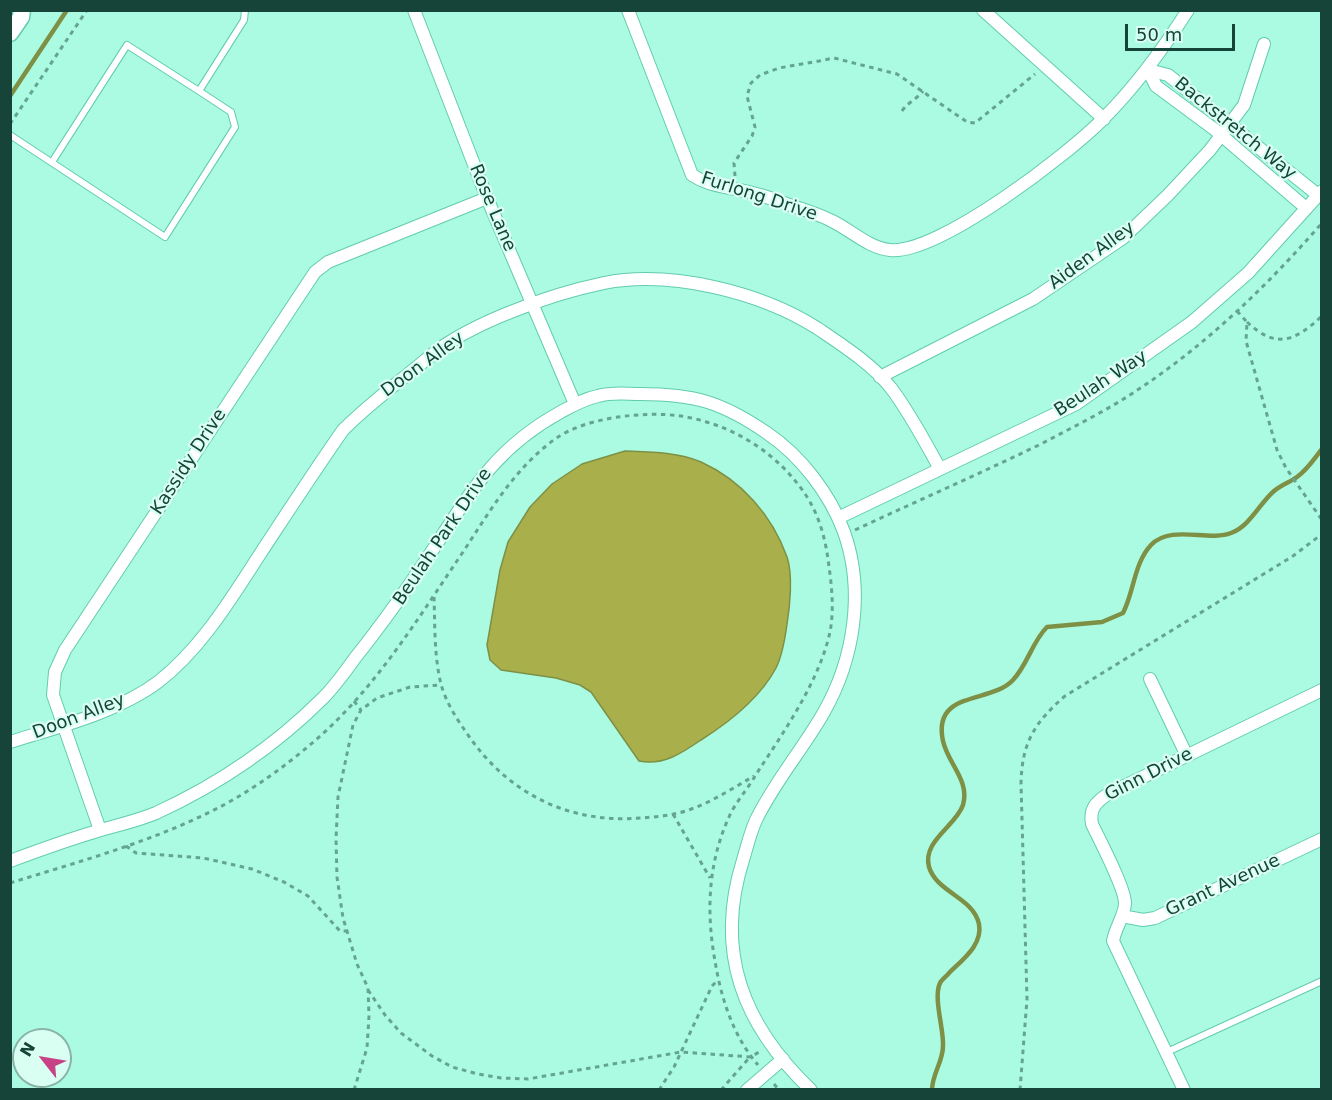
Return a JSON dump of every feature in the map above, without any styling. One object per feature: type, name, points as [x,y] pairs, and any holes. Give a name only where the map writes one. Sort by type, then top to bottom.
[{"type":"street","name":"Rose Lane","points":[[414,10],[487,198],[574,404]]},
{"type":"street","name":"Furlong Drive","points":[[628,10],[692,175],[717,187],[770,197],[830,220],[878,249],[893,251],[911,248],[939,237],[999,201],[1066,152],[1104,119],[1148,70]]},
{"type":"street","points":[[983,10],[1104,119]]},
{"type":"street","points":[[1148,70],[1188,10]]},
{"type":"street","points":[[10,33],[25,13]]},
{"type":"street","name":"Aiden Alley","points":[[880,376],[1033,299],[1123,238],[1168,195],[1225,131],[1244,105],[1264,44]]},
{"type":"street","name":"Backstretch Way","points":[[1148,70],[1156,86],[1320,193]]},
{"type":"street","name":"Backstretch Way","points":[[1225,131],[1306,208]]},
{"type":"street","name":"Beulah Way","points":[[838,518],[1076,404],[1182,331],[1248,273],[1320,193]]},
{"type":"street","name":"Kassidy Drive","points":[[100,830],[53,695],[55,672],[65,650],[315,272],[328,262],[487,198]]},
{"type":"street","name":"Doon Alley","points":[[10,742],[122,703],[157,682],[194,649],[240,586],[343,430],[364,408],[448,343],[500,316],[532,303],[606,283],[651,280],[694,283],[748,296],[796,315],[841,344],[880,376],[925,441],[940,469]]},
{"type":"street","name":"Beulah Park Drive","points":[[10,861],[152,814],[220,779],[272,742],[325,697],[391,613],[475,485],[498,458],[538,424],[574,404],[610,393],[694,397],[726,408],[778,440],[805,467],[828,497],[848,543],[855,594],[845,667],[824,712],[775,786],[755,823],[732,901],[732,950],[740,988],[754,1018],[771,1045],[811,1089]]},
{"type":"street","points":[[1150,679],[1187,756]]},
{"type":"street","name":"Ginn Drive","points":[[1184,1089],[1113,941],[1114,932],[1122,916],[1125,897],[1092,824],[1093,807],[1108,794],[1322,690]]},
{"type":"street","name":"Grant Avenue","points":[[1122,916],[1143,920],[1155,918],[1322,839]]},
{"type":"street","points":[[747,1089],[783,1059]]},
{"type":"lane","points":[[199,91],[244,20],[245,10]]},
{"type":"lane","points":[[10,135],[165,237],[235,127],[231,112],[126,45],[52,162]]},
{"type":"lane","points":[[1167,1052],[1322,981]]},
{"type":"path","points":[[10,124],[87,10]]},
{"type":"path","points":[[737,189],[734,163],[752,136],[755,127],[747,96],[748,88],[760,75],[779,68],[834,58],[897,74],[967,122],[975,123],[1045,65]]},
{"type":"path","points":[[902,111],[907,103],[923,91]]},
{"type":"path","points":[[1237,311],[1259,333],[1272,340],[1287,339],[1306,331],[1322,316]]},
{"type":"path","points":[[1246,322],[1246,340],[1277,450],[1286,468],[1322,520]]},
{"type":"path","points":[[10,883],[126,846],[212,811],[264,780],[319,737],[366,689],[416,623],[510,482],[534,457],[559,436],[590,424],[628,414],[661,413],[694,418],[726,428],[753,442],[794,479],[813,505],[826,543]]},
{"type":"path","points":[[1020,1089],[1027,999],[1021,783],[1022,763],[1027,743],[1035,728],[1050,709],[1065,696],[1293,556],[1322,534]]},
{"type":"path","points":[[434,595],[435,635],[441,685],[457,719],[476,747],[499,772],[525,792],[556,808],[591,818],[624,820],[693,809],[756,776]]},
{"type":"path","points":[[441,685],[410,687],[377,698],[362,710],[353,725],[338,797],[336,839],[343,918],[357,964],[368,988],[385,1015],[401,1033],[432,1056],[452,1067],[501,1078],[528,1079],[681,1052],[751,1057]]},
{"type":"path","points":[[354,701],[362,710]]},
{"type":"path","points":[[673,814],[710,878]]},
{"type":"path","points":[[126,846],[136,853],[203,858],[252,869],[284,882],[308,896],[340,931],[347,931]]},
{"type":"path","points":[[658,1089],[674,1067],[712,986],[718,980]]},
{"type":"path","points":[[354,1089],[367,1048],[368,988]]},
{"type":"path","points":[[721,1089],[751,1057],[771,1045]]},
{"type":"shaded area","points":[[625,451],[683,456],[701,462],[729,479],[742,489],[764,513],[781,542],[790,572],[790,599],[782,653],[769,679],[743,709],[722,726],[679,754],[656,762],[639,761],[591,692],[580,685],[556,678],[501,670],[490,660],[487,645],[500,570],[508,542],[530,507],[552,484],[582,464]]},
{"type":"waterway","points":[[10,96],[67,10]]},
{"type":"waterway","points":[[932,1090],[943,1046],[938,989],[943,979],[975,945],[979,932],[979,924],[970,907],[939,883],[929,867],[930,849],[959,813],[964,796],[961,780],[943,741],[942,725],[946,713],[966,700],[1003,687],[1013,680],[1023,667],[1037,639],[1047,627],[1102,622],[1123,613],[1141,560],[1145,552],[1159,539],[1179,534],[1222,535],[1238,530],[1274,491],[1304,471],[1322,449]]}]
